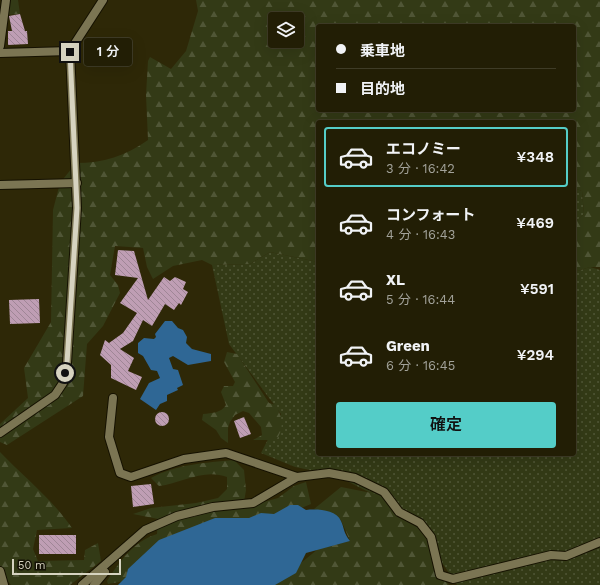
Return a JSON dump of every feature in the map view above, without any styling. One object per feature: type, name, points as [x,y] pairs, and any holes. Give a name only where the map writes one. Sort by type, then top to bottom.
[{"type":"street","points":[[0,46],[6,0]]},
{"type":"street","points":[[0,433],[55,395],[63,383],[67,363],[77,183],[70,52],[103,0]]},
{"type":"street","points":[[0,53],[70,52]]},
{"type":"street","points":[[0,185],[77,183]]},
{"type":"street","points":[[113,398],[109,437],[120,473],[131,477],[184,459],[226,453],[297,476],[329,473],[355,478],[384,492],[399,512],[420,523],[431,537],[440,575],[453,580],[551,555],[566,556],[600,542]]},
{"type":"street","points":[[82,585],[124,550],[145,530],[177,516],[214,507],[252,503],[297,476]]},
{"type":"street","points":[[94,585],[124,550]]},
{"type":"street","points":[[0,571],[4,585]]},
{"type":"green space","points":[[7,0],[18,0],[20,14],[4,15]]},
{"type":"green space","points":[[196,0],[600,0],[600,267],[590,267],[576,271],[576,221],[584,214],[582,191],[576,189],[576,120],[316,120],[316,262],[270,252],[250,264],[212,265],[202,260],[173,266],[153,279],[147,267],[143,248],[115,246],[110,275],[118,285],[120,293],[103,326],[87,344],[83,396],[7,445],[0,442],[0,424],[28,398],[24,368],[51,322],[53,210],[60,183],[76,163],[96,162],[114,158],[140,146],[148,140],[146,95],[148,61],[150,57],[171,69],[186,51],[198,11]]},
{"type":"green space","points":[[576,189],[582,191],[584,214],[576,221]]},
{"type":"green space","points":[[270,252],[316,262],[316,456],[576,456],[576,271],[590,267],[600,270],[600,585],[457,585],[445,567],[394,505],[335,475],[295,467],[261,453],[281,414],[229,344],[212,265],[250,264]]},
{"type":"green space","points":[[227,352],[237,354],[269,403],[276,405],[280,414],[282,427],[276,440],[253,440],[262,435],[261,427],[249,413],[243,411],[235,415],[230,422],[228,428],[228,443],[221,438],[216,430],[202,420],[203,414],[216,412],[224,408],[226,405],[221,392],[224,386],[233,386],[235,382],[224,362]]},
{"type":"green space","points":[[0,452],[56,507],[72,528],[37,530],[33,549],[38,561],[84,560],[85,550],[98,543],[101,561],[70,585],[11,585],[0,572]]},
{"type":"green space","points":[[234,460],[244,470],[246,490],[243,508],[278,498],[294,486],[306,482],[311,504],[125,581],[108,584],[107,581],[128,553],[141,541],[157,534],[158,519],[133,514],[151,508],[196,503],[218,498],[227,489],[227,477],[218,475],[201,475],[159,486],[151,478],[161,473],[181,467],[202,463]]},
{"type":"green space","points":[[341,487],[387,496],[426,531],[440,575],[449,585],[274,585],[318,549],[350,541],[341,520],[314,509]]},
{"type":"water","points":[[165,321],[172,321],[178,328],[183,330],[187,337],[186,343],[192,349],[211,354],[211,361],[188,365],[173,356],[169,358],[173,369],[178,370],[183,385],[177,388],[178,390],[167,395],[167,401],[160,404],[156,410],[140,399],[149,383],[160,378],[157,371],[151,370],[143,356],[138,353],[138,343],[144,338],[154,339],[156,337],[155,334]]},
{"type":"water","points":[[290,505],[298,505],[306,510],[320,510],[335,514],[341,521],[345,533],[350,541],[306,553],[296,573],[275,585],[118,585],[126,577],[128,569],[159,540],[215,518],[249,518],[261,513],[274,514]]},
{"type":"building","points":[[20,14],[25,31],[27,31],[28,44],[8,45],[8,31],[12,31],[9,16]]},
{"type":"building","points":[[118,250],[134,251],[148,300],[164,277],[170,281],[175,277],[186,282],[183,289],[188,292],[181,305],[179,303],[174,310],[165,304],[152,326],[143,320],[133,341],[120,349],[134,358],[128,371],[142,377],[136,390],[111,378],[111,365],[100,355],[105,340],[109,343],[123,333],[137,313],[120,303],[138,278],[115,275]]},
{"type":"building","points":[[39,299],[40,323],[10,324],[9,300]]},
{"type":"building","points":[[159,412],[165,412],[169,416],[169,422],[165,426],[159,426],[155,422],[155,416]]},
{"type":"building","points":[[244,417],[251,434],[240,438],[234,421]]},
{"type":"building","points":[[151,484],[154,504],[133,507],[131,486]]},
{"type":"building","points":[[39,535],[76,535],[76,554],[39,554]]},
{"type":"route","points":[[65,373],[67,363],[77,208],[70,52]]}]
